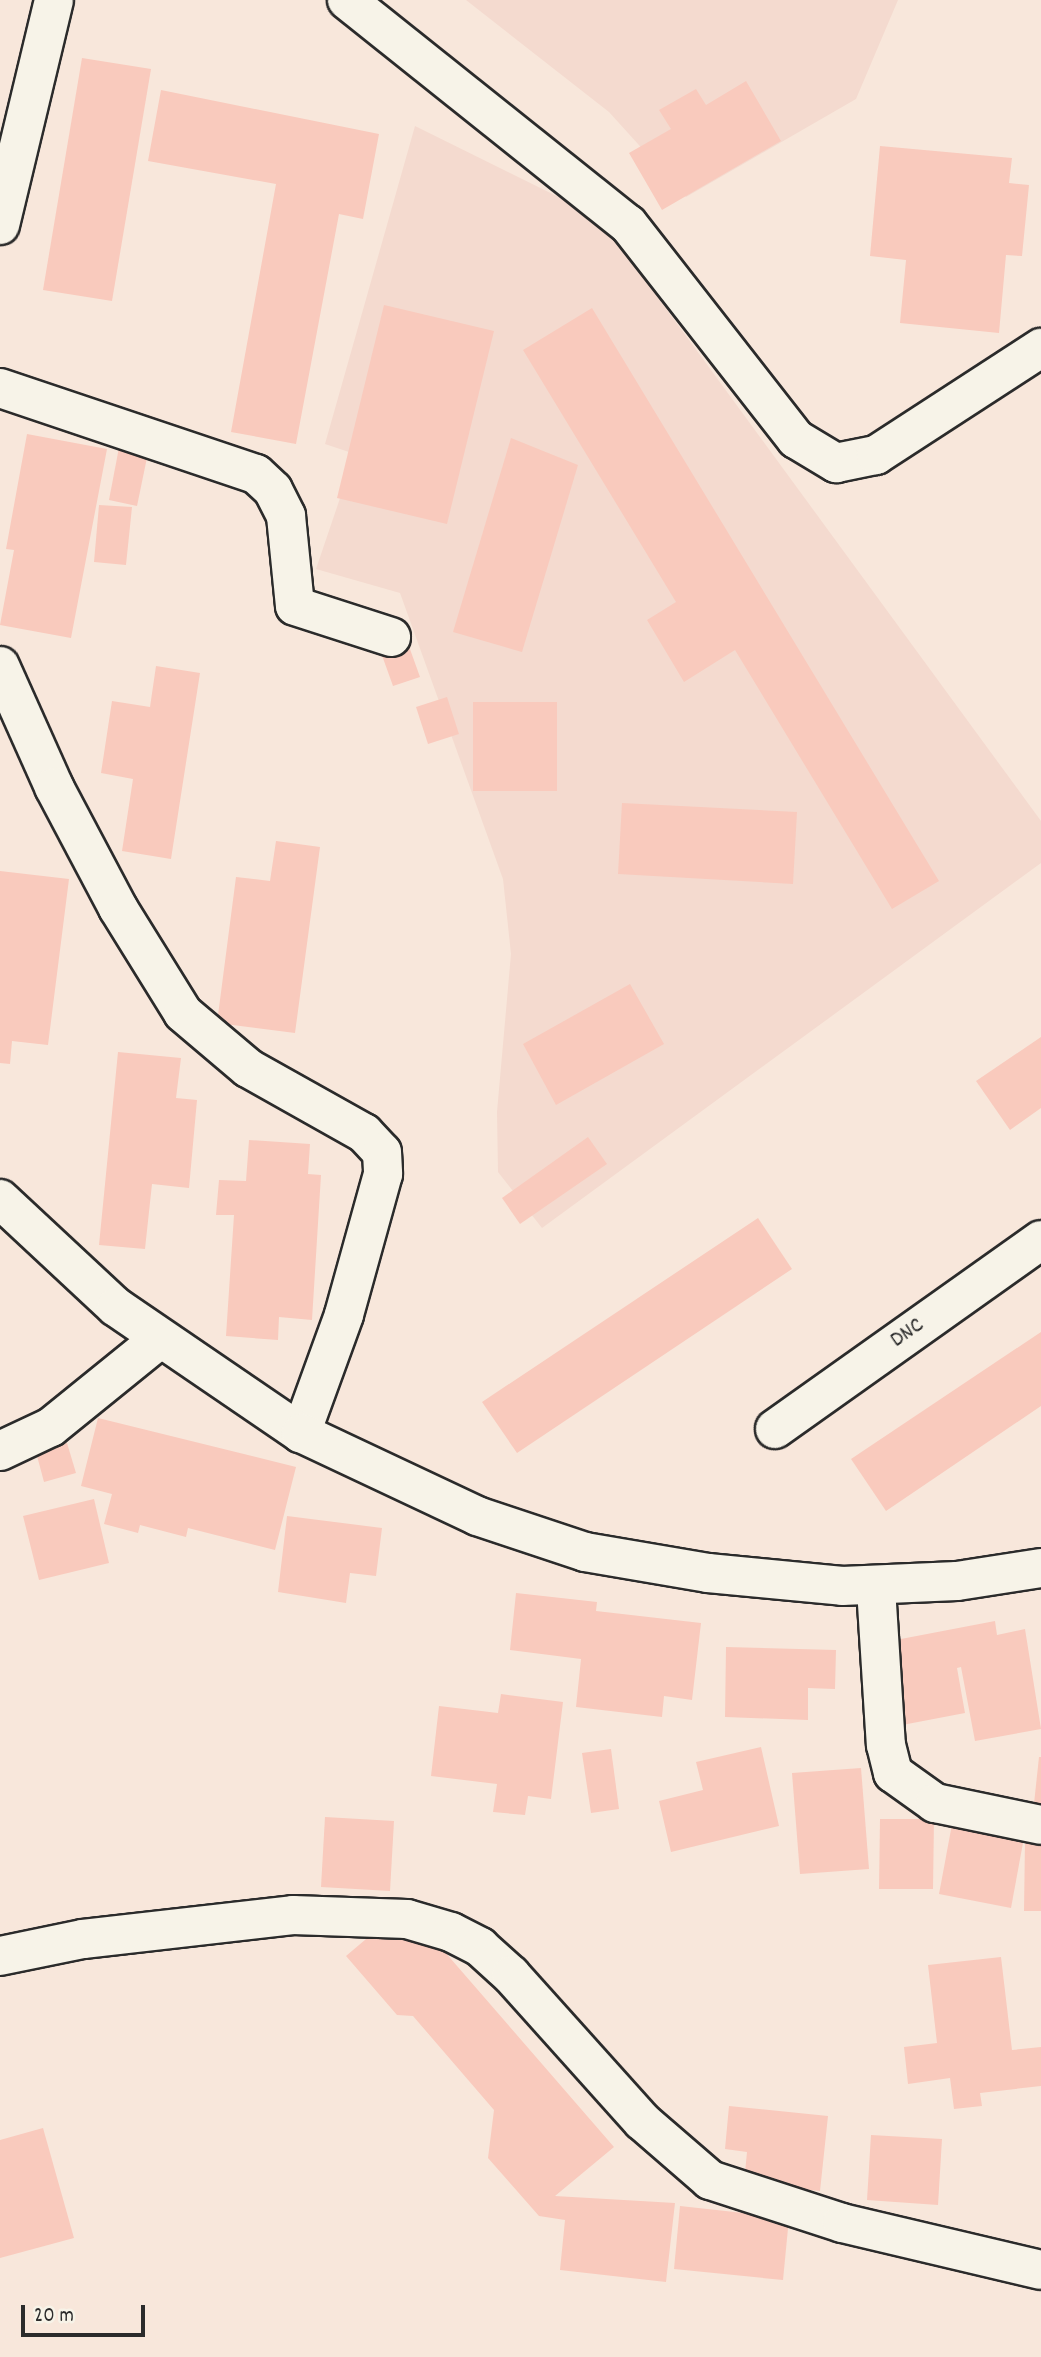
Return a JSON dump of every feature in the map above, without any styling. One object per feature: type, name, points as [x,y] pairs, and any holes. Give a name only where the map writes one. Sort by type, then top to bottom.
[{"type":"street","points":[[0,225],[54,0]]},
{"type":"street","points":[[347,0],[628,224],[796,439],[836,463],[876,455],[1041,348]]},
{"type":"street","points":[[0,388],[256,474],[273,490],[286,516],[295,606],[391,637]]},
{"type":"street","points":[[0,666],[54,787],[118,908],[183,1013],[248,1068],[364,1133],[382,1152],[383,1174],[344,1315],[300,1433]]},
{"type":"street","points":[[0,1199],[106,1298],[300,1433],[477,1516],[585,1552],[708,1573],[876,1588],[1041,1568]]},
{"type":"street","name":"DNC","points":[[775,1429],[1041,1240]]},
{"type":"street","points":[[0,1451],[70,1413],[161,1338]]},
{"type":"street","points":[[876,1588],[886,1745],[893,1773],[913,1793],[935,1802],[1041,1825]]},
{"type":"street","points":[[0,1955],[83,1939],[293,1915],[407,1919],[451,1932],[480,1947],[511,1975],[642,2121],[710,2180],[842,2223],[1041,2270]]},
{"type":"shaded area","points":[[466,0],[898,0],[856,99],[686,197],[609,112]]},
{"type":"shaded area","points":[[415,126],[599,217],[1041,821],[1041,863],[542,1228],[498,1172],[497,1112],[511,954],[503,879],[400,593],[316,569],[355,454],[325,444]]},
{"type":"building","points":[[82,58],[151,69],[112,301],[43,290]]},
{"type":"building","points":[[746,81],[781,141],[662,210],[629,153],[671,129],[659,110],[696,89],[706,105]]},
{"type":"building","points":[[161,90],[379,134],[363,219],[339,214],[296,444],[231,432],[276,184],[148,161]]},
{"type":"building","points":[[880,146],[1012,158],[1009,183],[1029,185],[1022,256],[1006,255],[999,333],[900,323],[906,260],[870,256]]},
{"type":"building","points":[[384,305],[494,331],[447,524],[337,498]]},
{"type":"building","points":[[592,308],[939,881],[892,909],[735,650],[684,682],[647,620],[676,602],[523,350]]},
{"type":"building","points":[[27,434],[107,449],[71,638],[0,625],[14,550],[6,549]]},
{"type":"building","points":[[121,437],[150,443],[137,506],[109,500]]},
{"type":"building","points":[[511,438],[578,465],[522,652],[453,632]]},
{"type":"building","points":[[99,505],[132,507],[126,565],[94,562]]},
{"type":"building","points":[[406,638],[420,677],[393,686],[379,647]]},
{"type":"building","points":[[156,666],[200,673],[171,859],[122,851],[133,779],[101,773],[112,701],[150,707]]},
{"type":"building","points":[[447,697],[459,734],[428,744],[416,707]]},
{"type":"building","points":[[473,702],[557,702],[557,791],[473,791]]},
{"type":"building","points":[[622,803],[797,812],[793,884],[618,874]]},
{"type":"building","points":[[276,841],[320,847],[295,1033],[217,1023],[236,877],[270,881]]},
{"type":"building","points":[[0,871],[69,879],[48,1045],[12,1041],[10,1064],[0,1063]]},
{"type":"building","points":[[630,984],[664,1044],[556,1105],[523,1044]]},
{"type":"building","points":[[1041,1037],[1041,1108],[1010,1130],[976,1081]]},
{"type":"building","points":[[118,1052],[181,1058],[176,1098],[197,1100],[189,1188],[152,1184],[145,1249],[99,1245]]},
{"type":"building","points":[[588,1137],[607,1164],[520,1224],[502,1198]]},
{"type":"building","points":[[249,1140],[310,1144],[308,1174],[321,1175],[312,1320],[279,1317],[278,1340],[226,1336],[234,1215],[216,1215],[219,1180],[246,1181]]},
{"type":"building","points":[[758,1218],[792,1269],[517,1453],[482,1402]]},
{"type":"building","points":[[1041,1332],[1041,1406],[886,1511],[851,1459]]},
{"type":"building","points":[[98,1418],[296,1467],[275,1550],[188,1528],[186,1537],[140,1525],[138,1533],[104,1524],[112,1494],[81,1486]]},
{"type":"building","points":[[67,1443],[76,1473],[44,1482],[36,1452]]},
{"type":"building","points":[[94,1499],[109,1563],[39,1580],[23,1516]]},
{"type":"building","points":[[287,1516],[382,1528],[376,1576],[350,1573],[346,1603],[278,1592]]},
{"type":"building","points":[[516,1593],[597,1602],[596,1611],[701,1623],[692,1700],[664,1696],[662,1717],[576,1707],[581,1659],[510,1650]]},
{"type":"building","points":[[995,1621],[997,1635],[1025,1629],[1041,1729],[975,1741],[961,1667],[957,1668],[965,1713],[897,1726],[880,1643]]},
{"type":"building","points":[[726,1647],[836,1650],[835,1689],[808,1688],[808,1720],[725,1717]]},
{"type":"building","points":[[501,1694],[563,1702],[551,1799],[528,1796],[525,1815],[493,1812],[497,1784],[431,1776],[439,1706],[498,1713]]},
{"type":"building","points":[[761,1747],[779,1826],[671,1852],[659,1801],[703,1790],[696,1762]]},
{"type":"building","points":[[611,1749],[619,1809],[591,1813],[582,1753]]},
{"type":"building","points":[[1041,1757],[1041,1814],[1033,1813]]},
{"type":"building","points":[[861,1768],[869,1869],[800,1874],[792,1773]]},
{"type":"building","points":[[325,1817],[394,1821],[390,1891],[321,1887]]},
{"type":"building","points":[[880,1819],[934,1819],[933,1889],[879,1889]]},
{"type":"building","points":[[953,1819],[1025,1832],[1011,1908],[939,1894]]},
{"type":"building","points":[[1025,1841],[1041,1841],[1041,1911],[1024,1911]]},
{"type":"building","points":[[405,1906],[614,2147],[555,2196],[675,2203],[666,2282],[560,2270],[565,2220],[539,2216],[488,2158],[494,2110],[413,2016],[397,2015],[346,1956]]},
{"type":"building","points":[[1001,1957],[1012,2050],[1041,2047],[1041,2086],[980,2093],[982,2106],[954,2109],[950,2078],[908,2084],[904,2047],[937,2043],[928,1965]]},
{"type":"building","points":[[729,2106],[828,2116],[820,2191],[744,2183],[747,2152],[725,2149]]},
{"type":"building","points":[[43,2128],[74,2238],[0,2258],[0,2140]]},
{"type":"building","points":[[871,2135],[942,2139],[938,2205],[867,2200]]},
{"type":"building","points":[[680,2206],[789,2218],[783,2280],[674,2269]]}]
